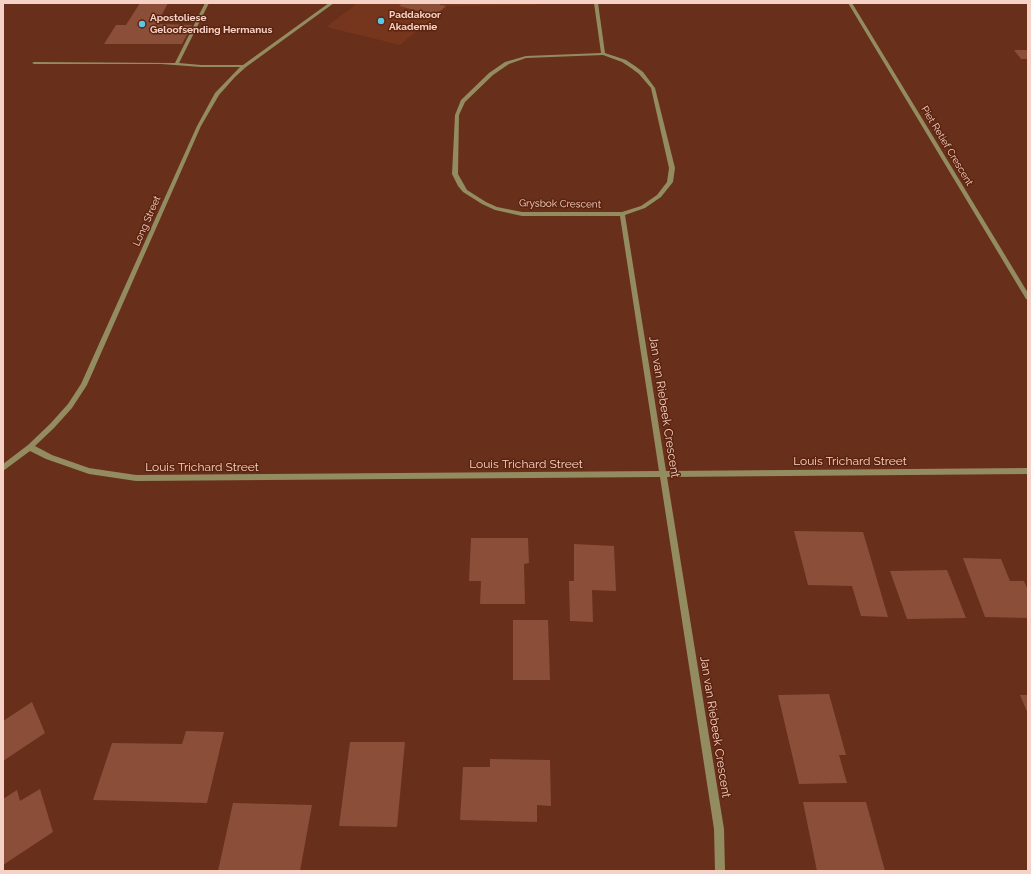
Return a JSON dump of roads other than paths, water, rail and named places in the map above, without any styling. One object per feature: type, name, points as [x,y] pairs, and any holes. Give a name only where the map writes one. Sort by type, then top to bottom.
[{"type":"street","points":[[176,64],[207,3]]},
{"type":"street","name":"Long Street","points":[[3,468],[30,447],[52,426],[84,385],[204,114],[224,85],[244,66],[332,3]]},
{"type":"street","points":[[596,3],[603,54],[624,61],[633,67],[641,73],[652,88],[672,168],[670,182],[660,196],[643,207],[622,214]]},
{"type":"street","name":"Piet Retief Crescent","points":[[850,3],[1028,298]]},
{"type":"street","name":"Grysbok Crescent","points":[[603,54],[526,57],[507,63],[495,70],[463,101],[459,108],[457,115],[455,174],[461,186],[474,198],[484,204],[508,212],[522,214],[622,214]]},
{"type":"street","points":[[34,63],[161,63],[201,66],[244,66]]},
{"type":"street","name":"Jan van Riebeek Crescent","points":[[622,214],[719,830],[720,871]]},
{"type":"street","name":"Louis Trichard Street","points":[[30,447],[49,457],[89,471],[136,478],[1028,471]]},
{"type":"place","name":"Paddakoor Akademie","points":[[381,21]]},
{"type":"place","name":"Apostoliese Geloofsending Hermanus","points":[[142,24]]}]
